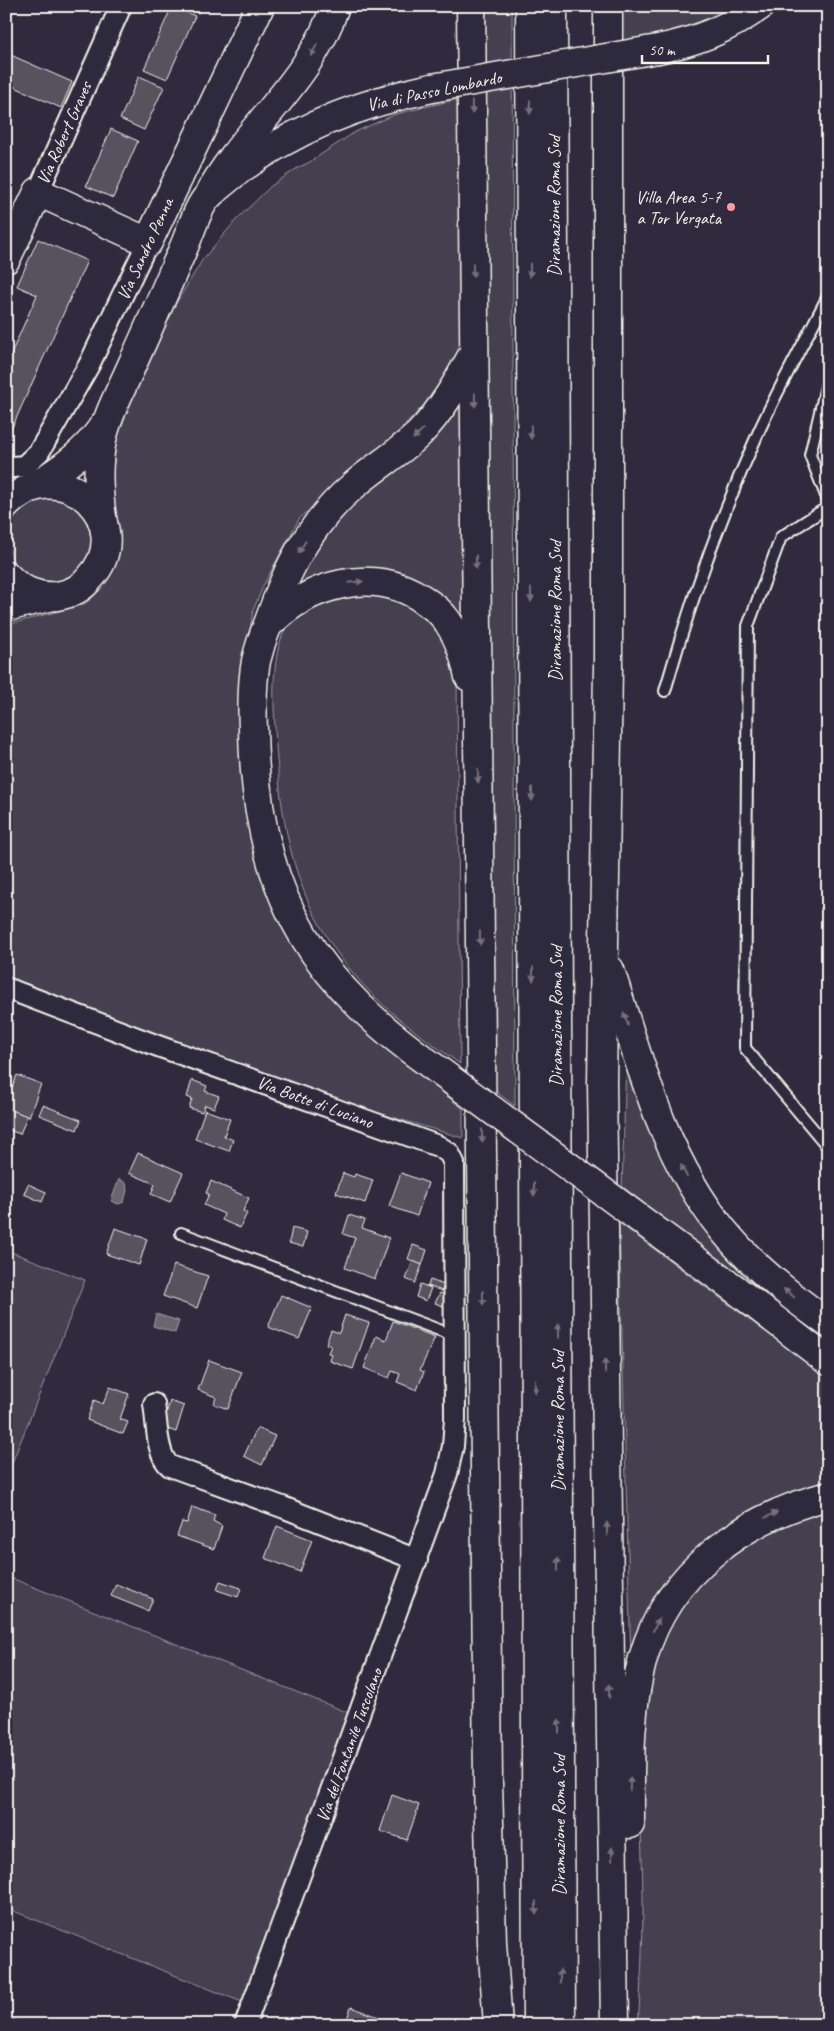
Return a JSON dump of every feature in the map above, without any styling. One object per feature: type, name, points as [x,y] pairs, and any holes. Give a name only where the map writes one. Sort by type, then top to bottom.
[{"type":"main road","name":"Via Sandro Penna","points":[[148,242],[260,6]]},
{"type":"main road","points":[[208,196],[232,156],[272,111],[307,63],[332,16],[335,6]]},
{"type":"main road","points":[[471,6],[488,1781],[492,1943],[498,2025]]},
{"type":"main road","name":"Diramazione Roma Sud","points":[[530,6],[537,2025]]},
{"type":"main road","name":"Diramazione Roma Sud","points":[[553,6],[561,2025]]},
{"type":"main road","points":[[608,6],[608,667],[602,1032],[602,1162],[615,2025]]},
{"type":"main road","name":"Via di Passo Lombardo","points":[[51,596],[70,593],[86,583],[98,568],[105,551],[106,541],[98,496],[98,459],[102,438],[111,413],[195,220],[208,196],[292,136],[358,107],[432,88],[684,44],[709,36],[736,23],[760,6]]},
{"type":"main road","points":[[38,192],[148,242]]},
{"type":"main road","name":"Via Robert Graves","points":[[6,259],[38,192]]},
{"type":"main road","points":[[474,351],[450,394],[428,424],[397,452],[350,488],[322,518],[292,563],[278,593],[255,668],[253,757],[262,824],[280,885],[302,935],[342,988],[372,1019],[431,1065],[735,1289],[828,1361]]},
{"type":"main road","name":"Via di Passo Lombardo","points":[[6,504],[20,492],[36,486],[56,473],[83,450],[97,435],[111,413]]},
{"type":"main road","points":[[36,486],[63,486],[80,493],[94,506],[103,523]]},
{"type":"main road","points":[[6,575],[24,590],[33,594],[51,596]]},
{"type":"main road","points":[[267,626],[287,607],[310,594],[328,588],[366,581],[388,583],[404,588],[419,596],[440,612],[453,630],[467,668],[478,727]]},
{"type":"main road","points":[[6,607],[51,596]]},
{"type":"main road","points":[[604,950],[654,1104],[673,1150],[691,1184],[716,1221],[740,1248],[786,1291],[828,1323]]},
{"type":"main road","points":[[623,2025],[629,1954],[630,1797],[633,1720],[638,1681],[647,1646],[674,1594],[700,1563],[715,1550],[764,1518],[782,1510],[828,1496]]},
{"type":"street","name":"Via Robert Graves","points":[[38,192],[121,6]]},
{"type":"street","name":"Via Sandro Penna","points":[[6,466],[13,468],[24,466],[39,452],[89,365],[148,242]]},
{"type":"street","name":"Via Botte di Luciano","points":[[6,988],[158,1046],[445,1149],[451,1156],[455,1166],[454,1428],[449,1464]]},
{"type":"street","points":[[154,1404],[160,1452],[166,1463],[170,1466],[285,1508],[417,1560]]},
{"type":"street","name":"Via del Fontanile Tuscolano","points":[[245,2025],[417,1560],[444,1484],[449,1464]]},
{"type":"lane","points":[[665,691],[682,630],[716,535],[759,431],[828,296]]},
{"type":"lane","points":[[828,377],[810,455],[828,501]]},
{"type":"lane","points":[[828,507],[781,537],[748,626],[745,1048],[828,1147]]},
{"type":"lane","points":[[181,1234],[455,1336]]},
{"type":"shaded area","points":[[484,6],[512,6],[515,1106],[491,1088]]},
{"type":"shaded area","points":[[619,6],[744,6],[705,28],[619,45]]},
{"type":"shaded area","points":[[458,99],[460,348],[430,399],[375,453],[340,481],[299,519],[263,586],[253,611],[247,648],[254,814],[366,1031],[463,1109],[463,1138],[314,1094],[6,980],[6,625],[86,603],[95,595],[106,579],[118,548],[119,534],[112,478],[117,435],[175,305],[203,259],[237,219],[271,186],[355,132],[396,114]]},
{"type":"shaded area","points":[[465,398],[463,629],[422,586],[295,593],[304,565],[316,543],[354,500],[432,441],[455,406]]},
{"type":"shaded area","points":[[42,499],[58,499],[74,506],[85,517],[92,533],[89,557],[80,571],[74,576],[58,583],[42,583],[26,576],[15,565],[8,549],[8,533],[15,517],[26,506]]},
{"type":"shaded area","points":[[374,588],[439,623],[457,674],[460,1064],[417,1033],[387,1008],[348,967],[325,934],[307,900],[295,865],[286,828],[276,750],[274,708],[275,669],[280,641],[292,618],[301,610]]},
{"type":"shaded area","points":[[626,1060],[783,1303],[828,1337],[828,1348],[622,1186]]},
{"type":"shaded area","points":[[119,1179],[126,1183],[127,1190],[124,1202],[118,1204],[111,1201]]},
{"type":"shaded area","points":[[619,1223],[828,1378],[828,1486],[756,1514],[631,1665]]},
{"type":"shaded area","points":[[6,1250],[85,1280],[6,1478]]},
{"type":"shaded area","points":[[156,1314],[179,1321],[175,1333],[153,1326]]},
{"type":"shaded area","points":[[828,1508],[828,2025],[638,2025],[643,1919],[641,1742],[645,1701],[654,1662],[669,1625],[691,1592],[720,1563],[736,1551],[771,1531]]},
{"type":"shaded area","points":[[6,1576],[359,1717],[252,2006],[6,1908]]},
{"type":"building","points":[[172,6],[195,16],[167,79],[144,69]]},
{"type":"building","points":[[183,6],[201,6],[198,13]]},
{"type":"building","points":[[6,53],[72,82],[61,108],[6,83]]},
{"type":"building","points":[[139,76],[164,87],[144,130],[120,119]]},
{"type":"building","points":[[111,129],[138,141],[113,198],[86,186]]},
{"type":"building","points":[[38,239],[87,261],[6,441],[6,365],[37,295],[17,286]]},
{"type":"building","points":[[17,1075],[41,1084],[29,1117],[6,1108],[6,1103]]},
{"type":"building","points":[[192,1080],[207,1086],[205,1091],[219,1096],[214,1108],[205,1105],[202,1112],[189,1108],[192,1099],[187,1097]]},
{"type":"building","points":[[43,1105],[81,1120],[77,1130],[39,1115]]},
{"type":"building","points":[[6,1108],[27,1116],[20,1134],[6,1129]]},
{"type":"building","points":[[205,1110],[230,1119],[224,1136],[233,1140],[229,1151],[195,1139]]},
{"type":"building","points":[[138,1153],[183,1173],[170,1202],[151,1194],[155,1184],[129,1173]]},
{"type":"building","points":[[343,1173],[354,1177],[355,1174],[373,1180],[365,1203],[336,1193]]},
{"type":"building","points":[[401,1173],[428,1183],[417,1216],[389,1206]]},
{"type":"building","points":[[211,1181],[249,1198],[243,1211],[247,1213],[240,1228],[222,1220],[224,1214],[204,1205],[209,1194],[206,1193]]},
{"type":"building","points":[[28,1184],[46,1192],[42,1202],[24,1194]]},
{"type":"building","points":[[349,1215],[365,1220],[362,1228],[389,1238],[375,1279],[345,1268],[355,1238],[343,1234]]},
{"type":"building","points":[[115,1228],[147,1239],[139,1265],[106,1254]]},
{"type":"building","points":[[292,1228],[307,1232],[303,1247],[289,1243]]},
{"type":"building","points":[[413,1245],[427,1250],[422,1265],[408,1259]]},
{"type":"building","points":[[413,1261],[422,1265],[415,1283],[406,1279]]},
{"type":"building","points":[[174,1265],[208,1276],[197,1308],[163,1296]]},
{"type":"building","points":[[430,1280],[444,1285],[442,1291],[428,1286]]},
{"type":"building","points":[[420,1284],[431,1288],[426,1301],[416,1297]]},
{"type":"building","points":[[440,1293],[447,1296],[443,1306],[435,1303]]},
{"type":"building","points":[[281,1295],[312,1308],[299,1339],[268,1327]]},
{"type":"building","points":[[345,1315],[369,1323],[353,1369],[330,1361],[332,1354],[328,1353],[331,1346],[326,1344],[331,1330],[339,1333]]},
{"type":"building","points":[[393,1321],[435,1337],[420,1370],[424,1372],[417,1390],[397,1382],[400,1374],[392,1371],[389,1378],[364,1368],[376,1336],[386,1340]]},
{"type":"building","points":[[209,1360],[242,1372],[228,1409],[214,1404],[216,1397],[198,1390]]},
{"type":"building","points":[[110,1387],[129,1394],[120,1419],[128,1422],[123,1434],[87,1420],[94,1400],[103,1404]]},
{"type":"building","points":[[170,1401],[184,1406],[176,1432],[162,1427]]},
{"type":"building","points":[[257,1428],[275,1436],[262,1465],[244,1456]]},
{"type":"building","points":[[192,1507],[215,1515],[213,1521],[222,1526],[214,1549],[177,1536],[182,1522],[187,1523]]},
{"type":"building","points":[[277,1526],[312,1540],[300,1572],[265,1558]]},
{"type":"building","points":[[220,1581],[241,1588],[238,1597],[217,1590]]},
{"type":"building","points":[[116,1584],[153,1599],[148,1611],[111,1596]]},
{"type":"building","points":[[392,1795],[419,1805],[407,1840],[380,1831]]},
{"type":"building","points":[[351,2007],[379,2017],[376,2025],[345,2025]]},
{"type":"building","points":[[6,2017],[28,2025],[6,2025]]},
{"type":"place","name":"Villa Area 5-7 a Tor Vergata","points":[[731,207]]}]
